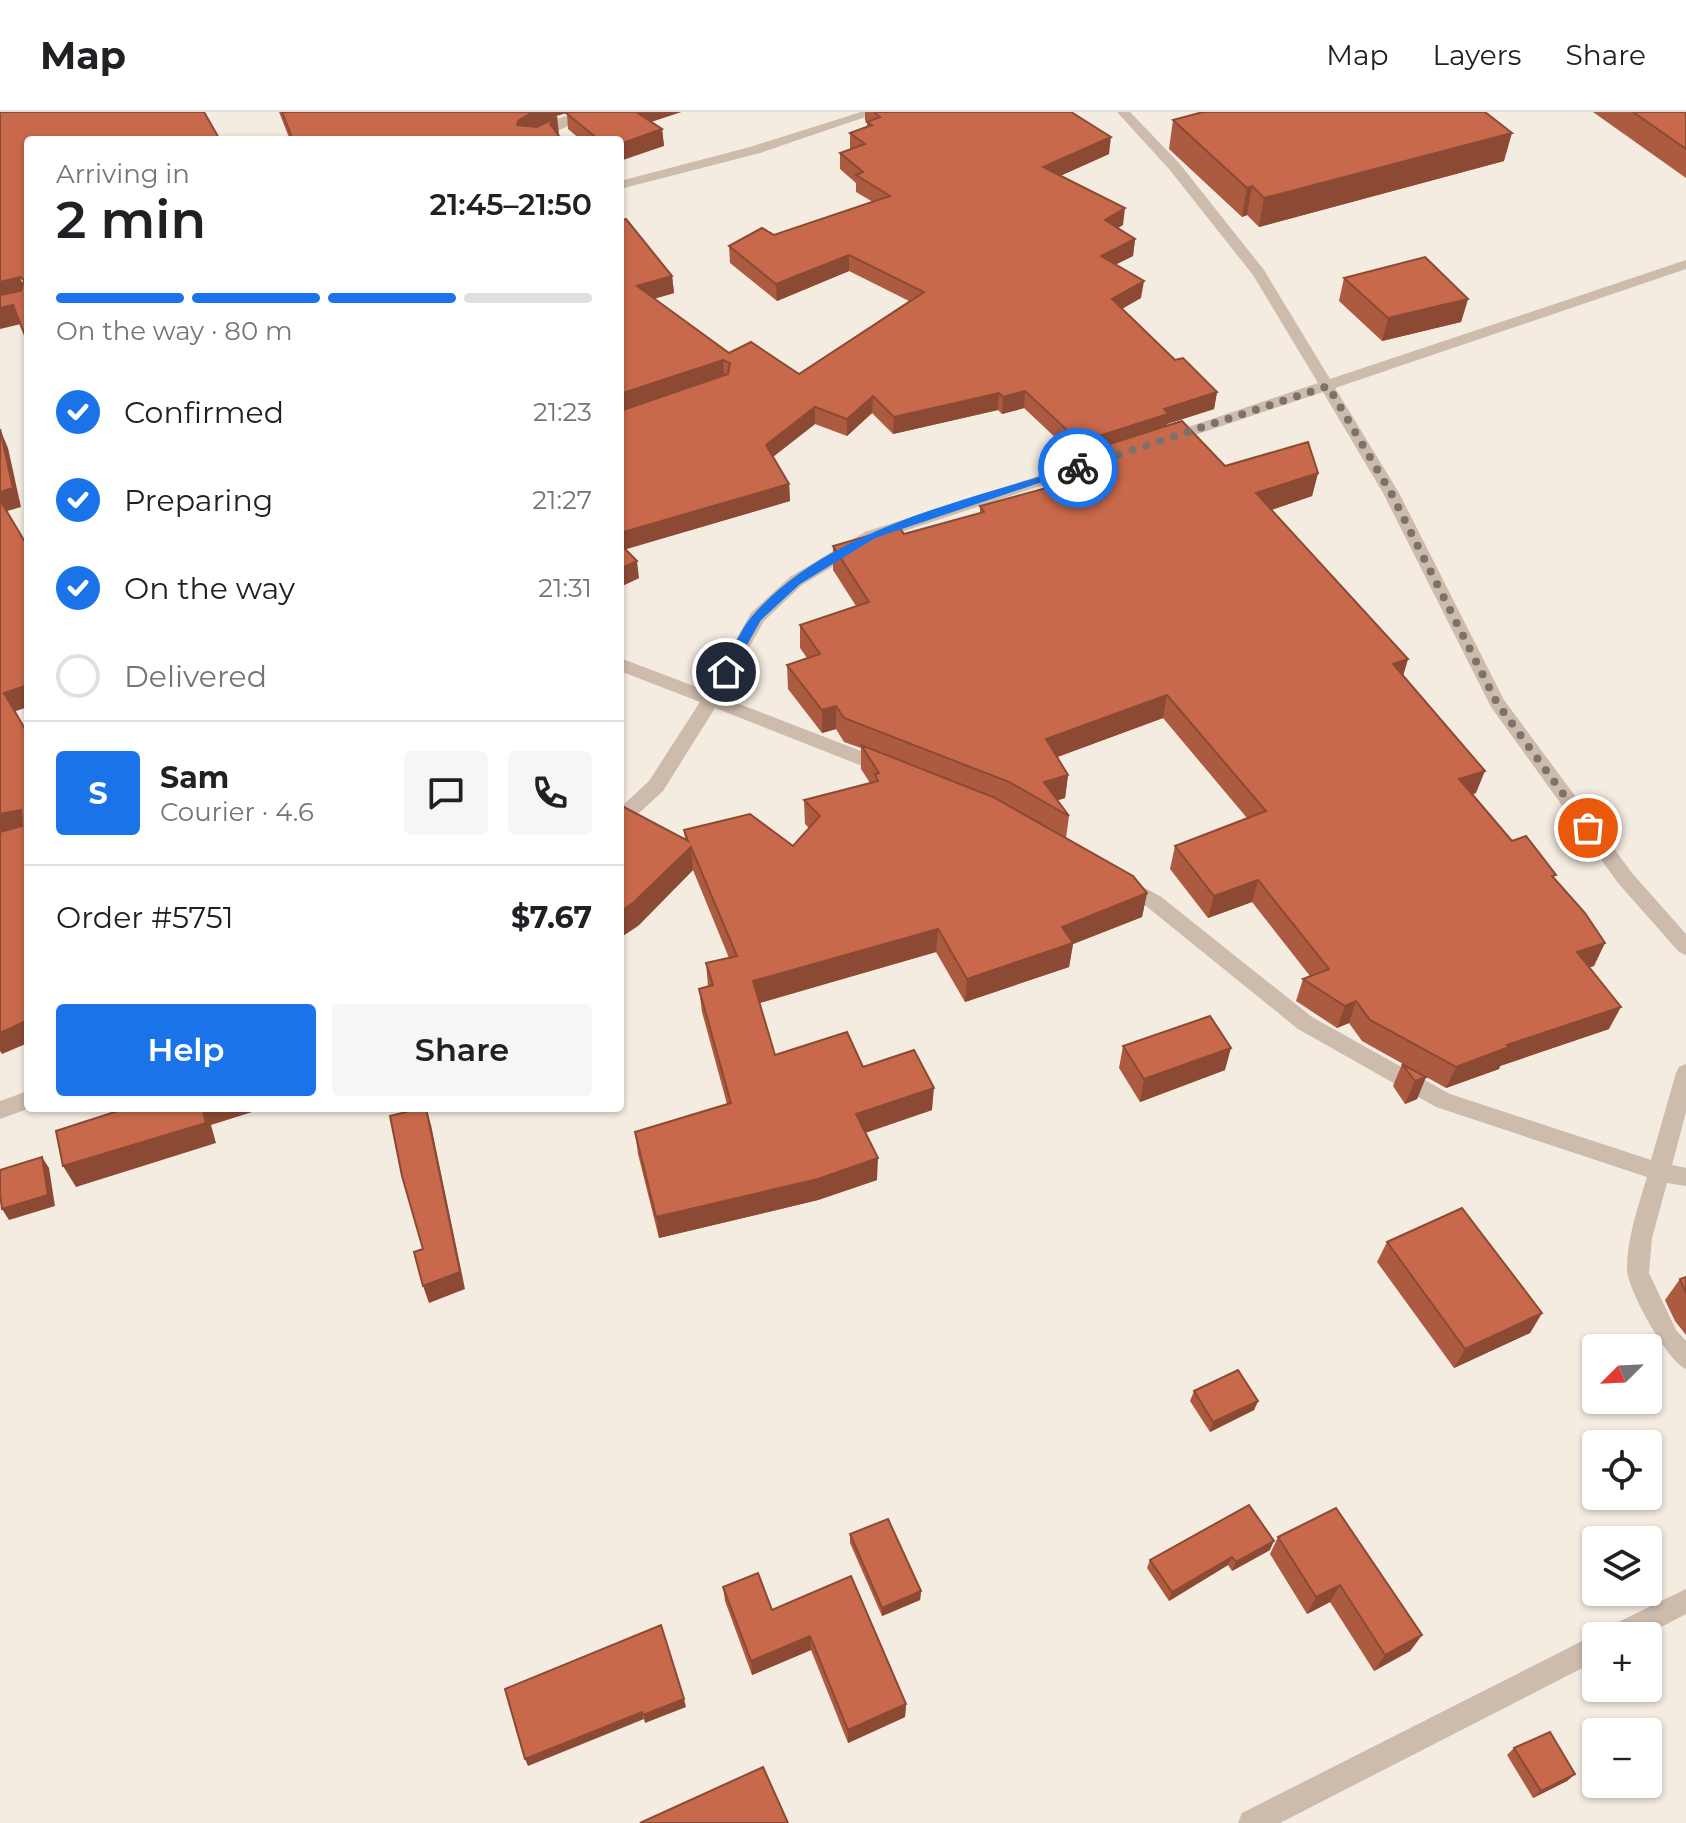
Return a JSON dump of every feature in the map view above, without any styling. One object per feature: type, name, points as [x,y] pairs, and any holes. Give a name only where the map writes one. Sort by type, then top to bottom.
[{"type":"street","points":[[536,136],[562,122],[591,112]]},
{"type":"street","points":[[624,184],[755,150],[874,112]]},
{"type":"street","points":[[1123,112],[1174,166],[1259,273],[1391,493],[1497,703],[1625,878],[1686,947]]},
{"type":"street","points":[[624,815],[656,786],[711,699],[757,617],[796,581],[871,536],[1686,264]]},
{"type":"street","points":[[624,666],[898,773]]},
{"type":"street","points":[[1102,871],[1153,901],[1305,1023],[1443,1101],[1659,1172],[1686,1177]]},
{"type":"street","points":[[1686,1073],[1641,1238],[1638,1273],[1668,1337],[1686,1358]]},
{"type":"street","points":[[0,1110],[24,1101]]},
{"type":"street","points":[[1645,1622],[1686,1601]]},
{"type":"street","points":[[1252,1823],[1582,1654]]},
{"type":"building","points":[[0,112],[204,112],[218,136],[24,136],[24,280],[20,277],[0,282]]},
{"type":"building","points":[[282,112],[533,112],[518,121],[517,125],[537,127],[557,117],[550,124],[559,136],[291,136]]},
{"type":"building","points":[[636,112],[662,129],[624,143],[624,136],[594,136],[566,113]]},
{"type":"building","points":[[874,112],[1071,112],[1111,137],[1043,167],[1125,208],[1105,220],[1135,239],[1101,256],[1144,281],[1112,299],[1175,360],[1183,358],[1217,392],[1164,409],[1168,414],[1080,442],[1025,391],[1003,397],[999,393],[894,417],[873,396],[847,419],[815,407],[766,445],[789,484],[624,532],[624,410],[728,374],[730,363],[723,360],[624,393],[624,220],[672,276],[637,286],[729,353],[751,342],[799,374],[924,292],[849,255],[776,284],[729,246],[762,228],[774,235],[890,196],[856,175],[863,172],[840,153],[865,144],[850,133],[872,125],[867,122],[880,117]]},
{"type":"building","points":[[1203,112],[1485,112],[1512,133],[1264,198],[1252,186],[1247,188],[1173,120]]},
{"type":"building","points":[[1633,112],[1686,112],[1686,149]]},
{"type":"building","points":[[1425,257],[1468,299],[1388,318],[1344,278]]},
{"type":"building","points":[[24,280],[24,333],[13,305],[0,308],[0,295],[21,291]]},
{"type":"building","points":[[1182,421],[1225,466],[1308,442],[1318,473],[1256,493],[1408,659],[1393,664],[1485,771],[1459,779],[1512,841],[1526,836],[1556,875],[1552,876],[1585,913],[1605,943],[1577,952],[1621,1007],[1507,1045],[1509,1047],[1456,1067],[1370,1020],[1356,1001],[1345,1006],[1303,979],[1329,969],[1258,880],[1214,896],[1175,846],[1266,811],[1167,695],[1046,739],[1068,775],[1044,782],[1069,816],[1009,782],[844,718],[836,706],[822,710],[787,665],[820,654],[800,625],[869,602],[833,546],[899,527],[904,534],[984,512],[980,506],[1116,469],[1094,449]]},
{"type":"building","points":[[0,429],[13,488],[0,492]]},
{"type":"building","points":[[0,500],[24,540],[24,686],[4,693],[24,727],[24,1022],[0,1033],[0,832],[22,826],[21,810],[0,814]]},
{"type":"building","points":[[624,548],[637,561],[624,567]]},
{"type":"building","points":[[861,745],[993,797],[1133,876],[1147,893],[1062,927],[1073,943],[967,979],[938,929],[753,981],[775,1055],[847,1032],[863,1067],[914,1050],[934,1088],[856,1114],[878,1158],[818,1179],[656,1217],[635,1132],[731,1103],[699,989],[713,985],[706,963],[737,956],[691,847],[624,909],[624,807],[688,841],[684,830],[750,814],[793,846],[820,816],[804,800],[878,781],[875,774],[879,773]]},
{"type":"building","points":[[1210,1016],[1231,1048],[1144,1079],[1123,1046]]},
{"type":"building","points":[[1402,1064],[1426,1077],[1415,1081]]},
{"type":"building","points":[[115,1112],[203,1112],[206,1123],[63,1166],[56,1131]]},
{"type":"building","points":[[427,1112],[460,1272],[423,1286],[414,1252],[423,1249],[402,1176],[390,1116]]},
{"type":"building","points":[[42,1157],[48,1195],[2,1209],[0,1170]]},
{"type":"building","points":[[1462,1208],[1542,1313],[1465,1349],[1387,1242]]},
{"type":"building","points":[[1686,1277],[1686,1293],[1680,1279]]},
{"type":"building","points":[[1238,1370],[1258,1401],[1213,1422],[1194,1391]]},
{"type":"building","points":[[1249,1505],[1274,1541],[1236,1562],[1232,1557],[1172,1592],[1150,1560]]},
{"type":"building","points":[[1336,1508],[1422,1635],[1385,1655],[1340,1585],[1316,1597],[1278,1537]]},
{"type":"building","points":[[888,1519],[921,1591],[882,1608],[850,1534]]},
{"type":"building","points":[[758,1573],[772,1610],[851,1576],[906,1704],[848,1730],[810,1636],[751,1661],[723,1587]]},
{"type":"building","points":[[661,1625],[684,1699],[643,1715],[642,1712],[525,1759],[505,1689]]},
{"type":"building","points":[[1550,1732],[1575,1774],[1541,1791],[1514,1748]]},
{"type":"building","points":[[763,1767],[788,1823],[640,1823]]},
{"type":"way so far","points":[[1078,468],[1328,386],[1391,493],[1497,703],[1588,828]]},
{"type":"route","points":[[726,672],[757,617],[796,581],[871,536],[1078,468]]}]
